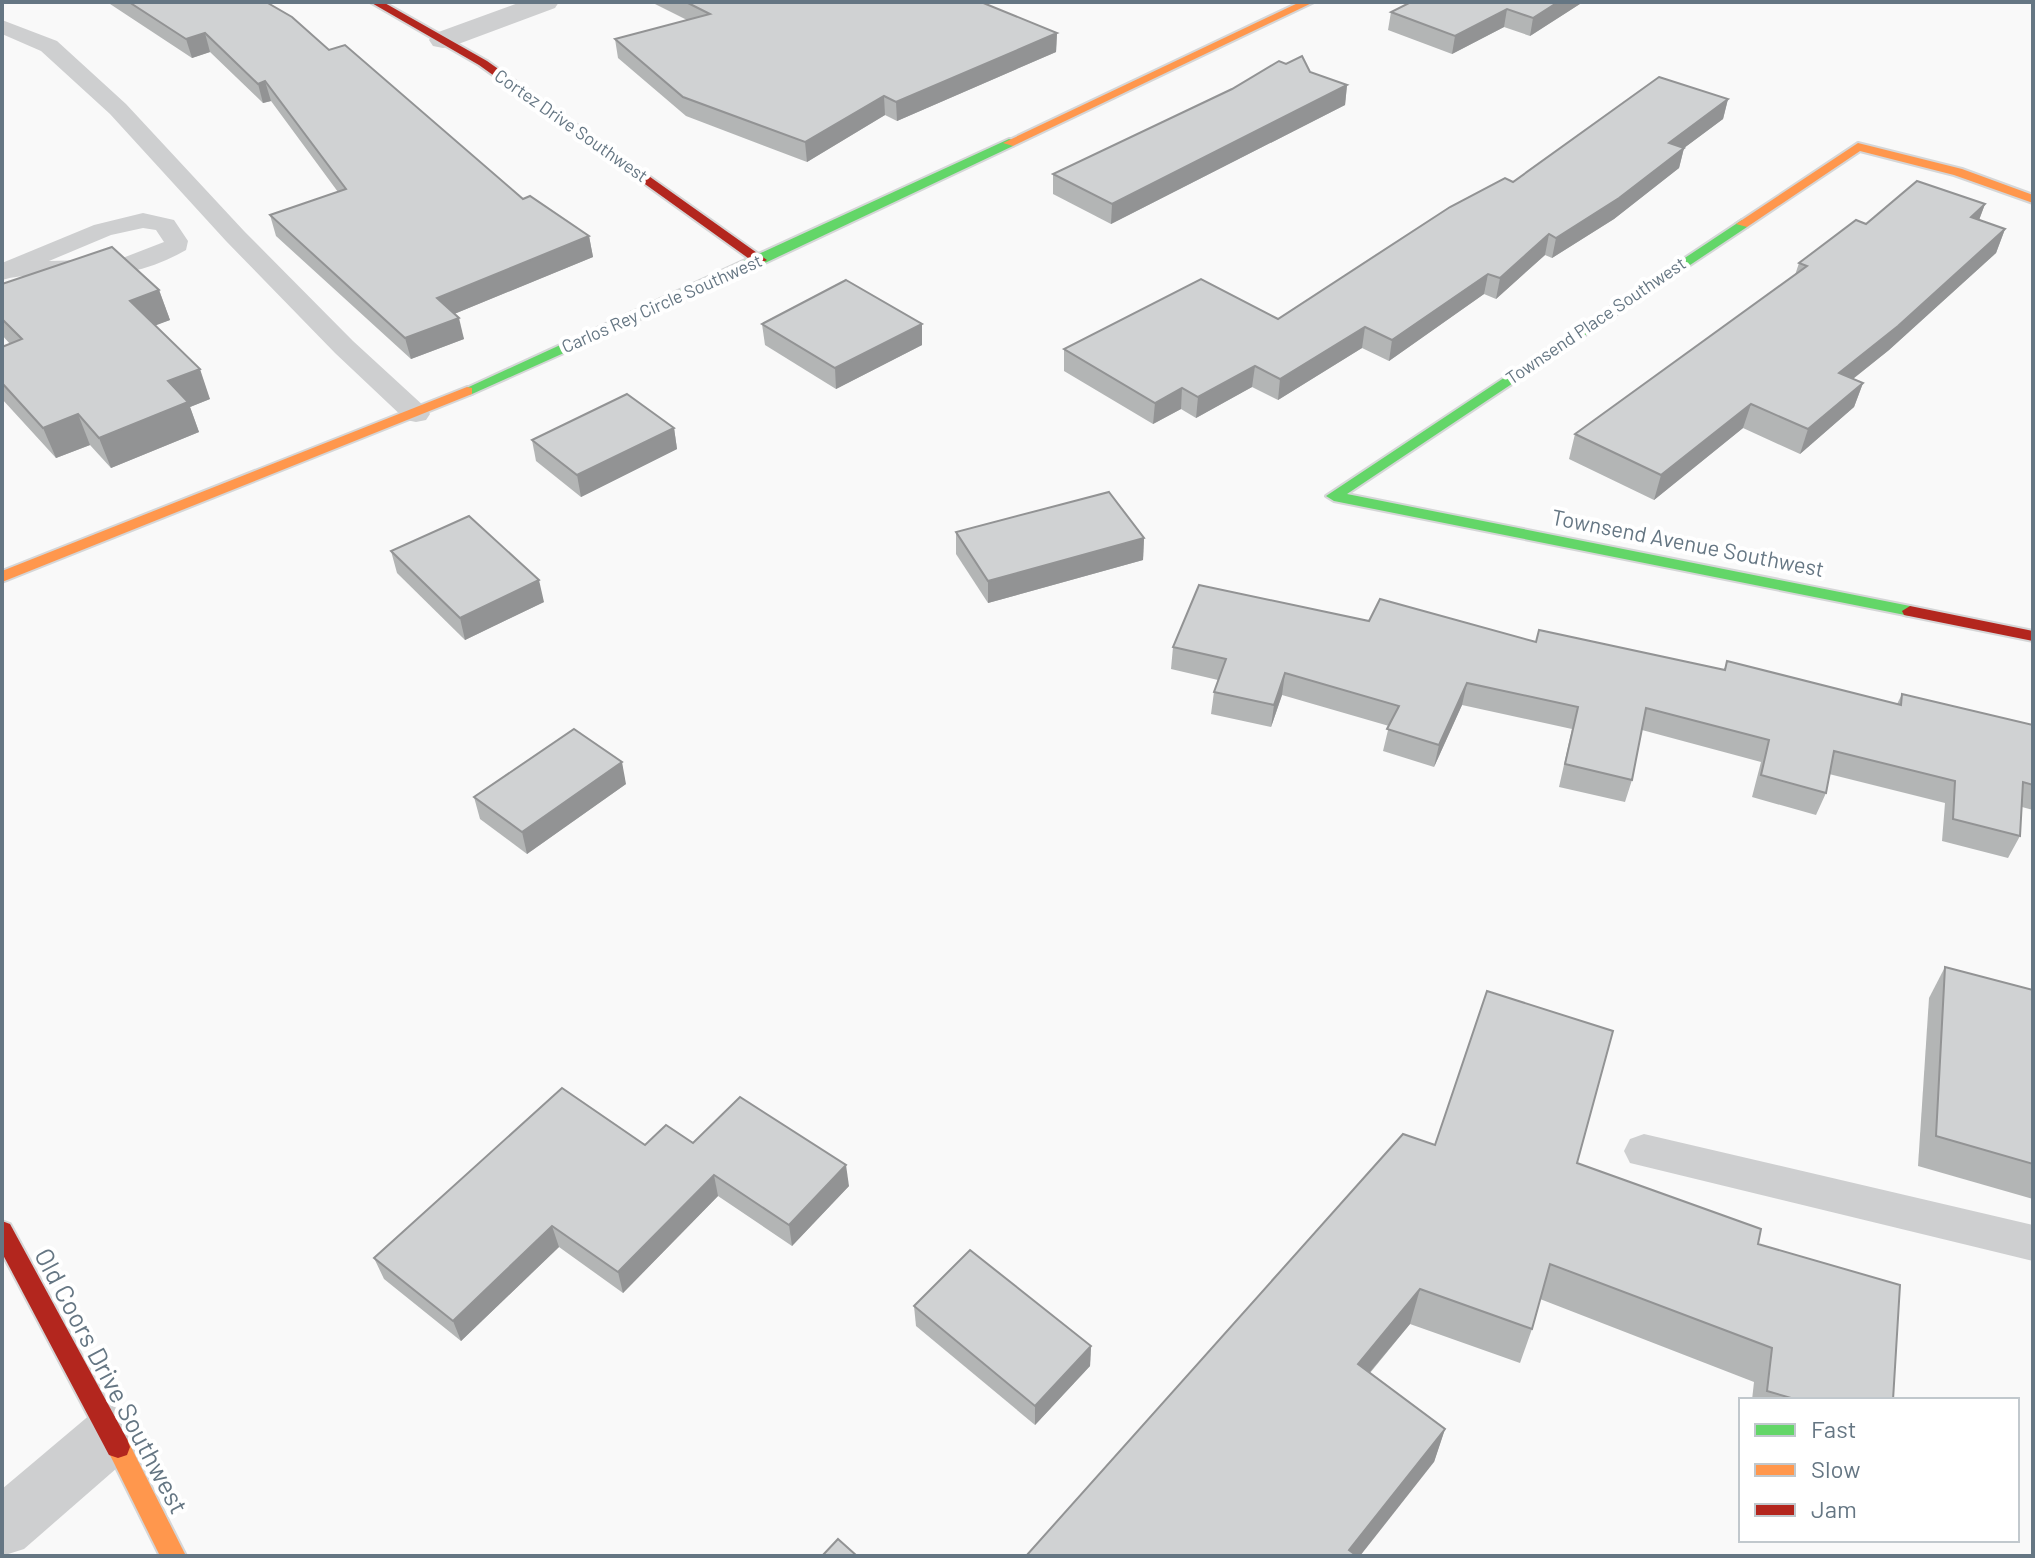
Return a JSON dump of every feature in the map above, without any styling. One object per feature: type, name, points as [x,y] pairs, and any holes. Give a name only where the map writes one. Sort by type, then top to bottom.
[{"type":"street","name":"Cortez Drive Southwest","points":[[375,2],[483,63],[760,260]]},
{"type":"street","points":[[443,40],[546,2]]},
{"type":"street","name":"Carlos Rey Circle Southwest","points":[[5,571],[416,414],[760,260],[1309,2]]},
{"type":"street","name":"Townsend Place Southwest","points":[[1334,496],[1858,147],[1958,172],[2033,199]]},
{"type":"street","name":"Townsend Avenue Southwest","points":[[1334,496],[2033,636]]},
{"type":"street","name":"Old Coors Drive Southwest","points":[[2,1231],[112,1434],[173,1556]]},
{"type":"street","points":[[2,1528],[112,1434]]},
{"type":"lane","points":[[2,26],[49,46],[118,109],[235,236],[344,347],[416,414]]},
{"type":"lane","points":[[139,221],[159,222],[172,231],[177,245],[163,255],[131,265],[97,270],[9,269],[64,244],[139,221]]},
{"type":"lane","points":[[1644,1151],[2033,1243]]},
{"type":"building","points":[[129,2],[266,2],[292,17],[329,50],[345,45],[523,199],[530,196],[589,236],[437,298],[459,318],[405,338],[270,215],[346,189],[265,81],[258,84],[205,33],[186,39]]},
{"type":"building","points":[[686,2],[981,2],[1057,33],[896,102],[884,96],[805,142],[683,97],[615,39],[710,14]]},
{"type":"building","points":[[1411,2],[1558,2],[1533,18],[1507,9],[1455,36],[1391,12]]},
{"type":"building","points":[[1302,56],[1310,72],[1347,85],[1112,204],[1053,174],[1232,89],[1279,61],[1286,64]]},
{"type":"building","points":[[1659,77],[1728,99],[1669,143],[1684,148],[1619,198],[1556,238],[1549,234],[1500,278],[1488,274],[1392,340],[1365,327],[1280,379],[1255,366],[1198,397],[1182,388],[1155,403],[1064,349],[1201,279],[1278,319],[1450,207],[1505,178],[1513,182]]},
{"type":"building","points":[[1917,181],[1985,204],[1971,217],[2005,229],[1898,326],[1839,373],[1863,383],[1808,429],[1751,404],[1661,475],[1575,434],[1807,266],[1799,263],[1856,220],[1866,224]]},
{"type":"building","points":[[112,247],[159,290],[130,301],[200,369],[168,381],[188,402],[99,438],[78,414],[43,428],[2,383],[2,347],[22,339],[2,319],[2,284]]},
{"type":"building","points":[[846,280],[922,324],[835,368],[762,324]]},
{"type":"building","points":[[627,394],[674,428],[577,475],[532,440]]},
{"type":"building","points":[[1109,492],[1144,538],[988,581],[956,532]]},
{"type":"building","points":[[469,516],[539,580],[460,618],[391,551]]},
{"type":"building","points":[[1199,585],[1369,621],[1380,599],[1536,642],[1539,630],[1725,670],[1727,661],[1901,705],[1902,694],[2033,725],[2033,785],[2023,782],[2020,836],[1953,819],[1955,781],[1834,751],[1826,793],[1761,775],[1769,740],[1646,708],[1632,780],[1565,764],[1578,707],[1467,683],[1439,745],[1387,729],[1399,706],[1285,673],[1274,705],[1214,692],[1226,659],[1173,647]]},
{"type":"building","points":[[574,729],[622,762],[522,832],[474,797]]},
{"type":"building","points":[[1945,967],[2033,990],[2033,1164],[1936,1136]]},
{"type":"building","points":[[1487,991],[1613,1031],[1577,1163],[1761,1229],[1758,1244],[1900,1285],[1893,1398],[1791,1398],[1767,1391],[1772,1348],[1550,1264],[1532,1329],[1420,1289],[1358,1364],[1445,1429],[1349,1550],[1357,1556],[1026,1556],[1403,1134],[1435,1145]]},
{"type":"building","points":[[562,1088],[645,1145],[666,1125],[693,1143],[740,1097],[846,1165],[789,1225],[714,1175],[618,1272],[552,1226],[453,1321],[374,1258]]},
{"type":"building","points":[[970,1250],[1091,1346],[1035,1406],[914,1306]]},
{"type":"building","points":[[838,1539],[857,1556],[822,1556]]},
{"type":"traffic: fast","points":[[467,391],[760,260],[1009,143]]},
{"type":"traffic: fast","points":[[1334,496],[1742,224]]},
{"type":"traffic: fast","points":[[1334,496],[1910,611]]},
{"type":"traffic: slow","points":[[1009,143],[1309,2]]},
{"type":"traffic: slow","points":[[1742,224],[1858,147],[1958,172],[2033,199]]},
{"type":"traffic: slow","points":[[2,577],[467,391]]},
{"type":"traffic: slow","points":[[118,1447],[173,1556]]},
{"type":"traffic: jam","points":[[375,2],[483,63],[760,260]]},
{"type":"traffic: jam","points":[[1910,611],[2033,636]]},
{"type":"traffic: jam","points":[[2,1231],[118,1447]]}]
